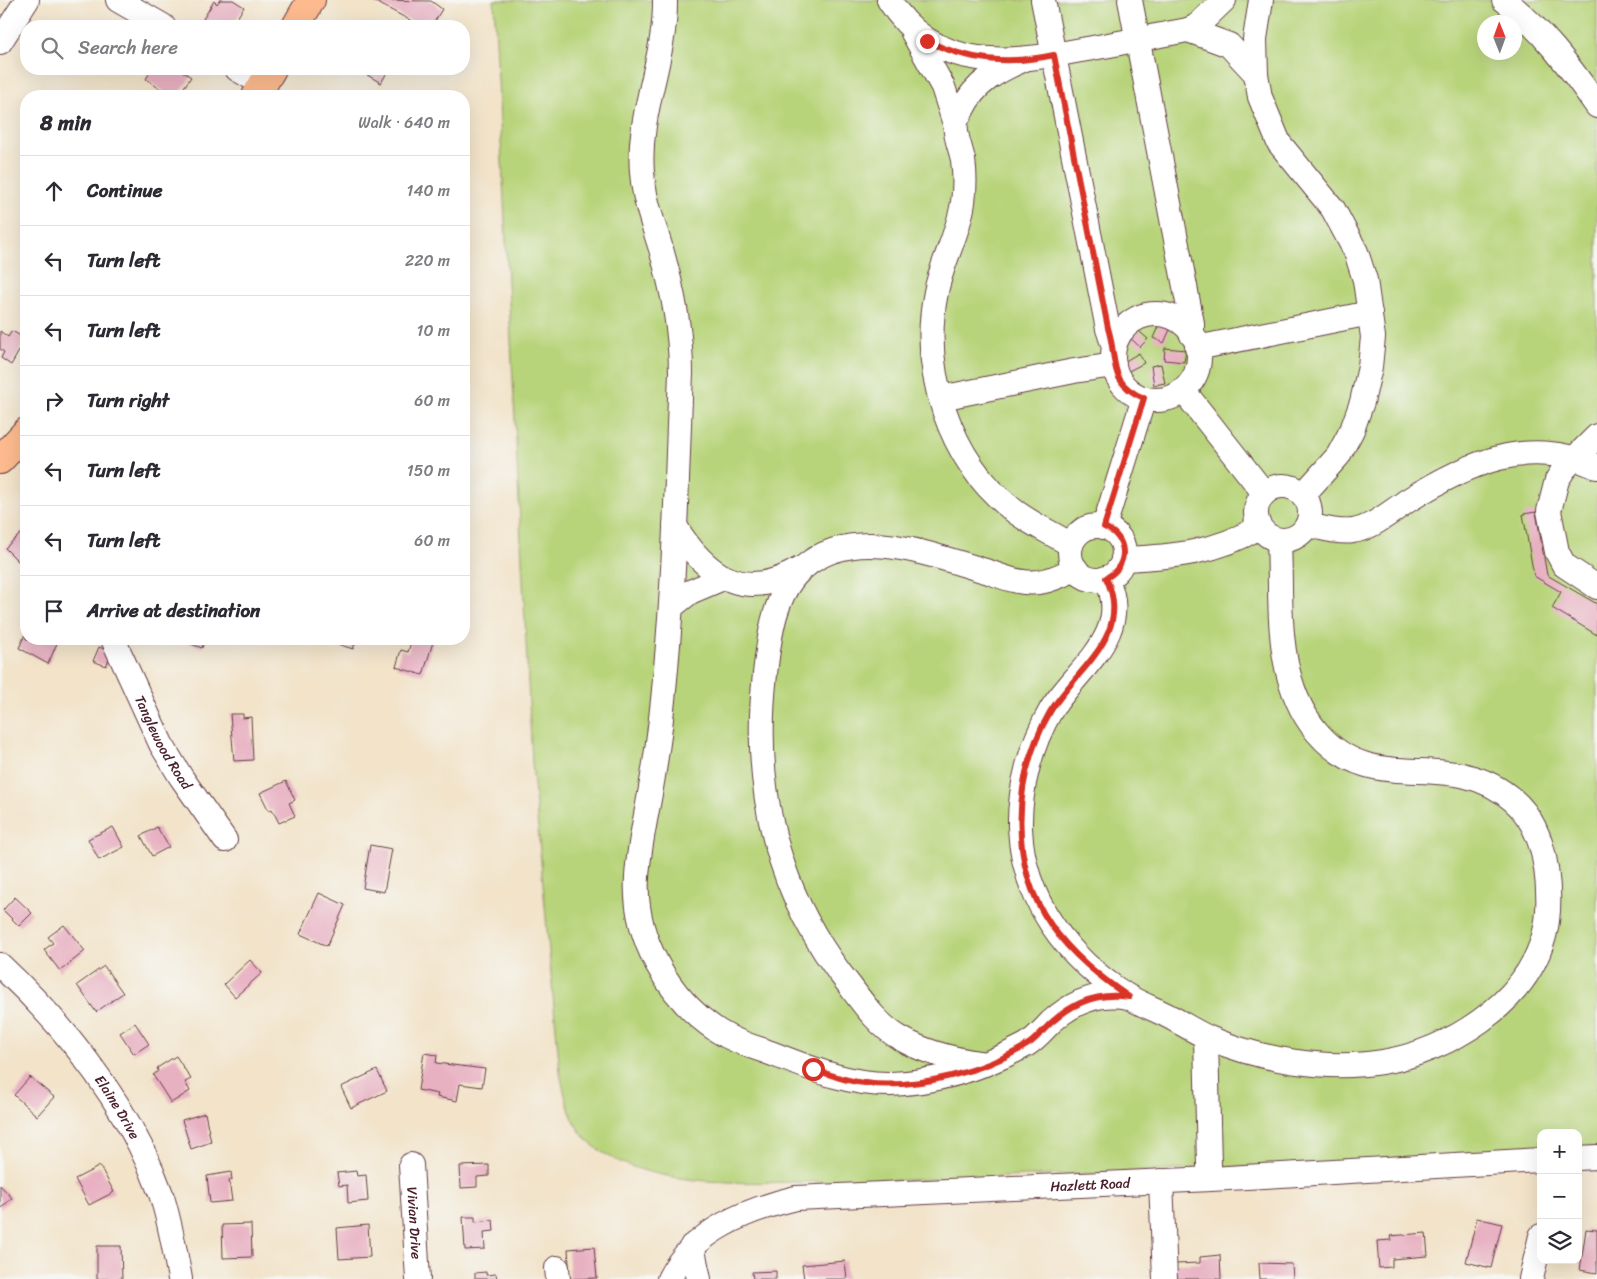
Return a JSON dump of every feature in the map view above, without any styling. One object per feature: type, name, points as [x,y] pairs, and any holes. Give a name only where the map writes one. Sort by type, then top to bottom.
[{"type":"main road","points":[[299,20],[311,0]]},
{"type":"main road","points":[[0,460],[20,438]]},
{"type":"street","points":[[0,42],[27,0]]},
{"type":"street","points":[[118,0],[153,20]]},
{"type":"street","points":[[665,0],[663,35],[648,96],[641,146],[644,194],[671,287],[681,343],[672,608],[661,718],[637,879],[639,912],[646,939],[671,986],[702,1019],[731,1038],[845,1079],[866,1083],[914,1082],[946,1077],[987,1064],[1030,1042],[1065,1010],[1084,1000],[1111,995],[1129,997]]},
{"type":"street","points":[[889,0],[910,28],[943,87],[955,124],[963,161],[965,184],[959,224],[941,271],[932,315],[931,343],[933,370],[947,420],[959,445],[979,475],[995,494],[1032,523],[1071,545]]},
{"type":"street","points":[[1043,0],[1118,377],[1125,388],[1144,398],[1167,398],[1183,390],[1195,374],[1198,362],[1130,0]]},
{"type":"street","points":[[910,28],[927,41],[949,51],[975,58],[994,60],[1025,59],[1188,30],[1197,26],[1224,0]]},
{"type":"street","points":[[1261,0],[1255,39],[1256,74],[1260,97],[1279,144],[1332,209],[1356,252],[1365,280],[1373,337],[1370,367],[1362,402],[1352,430],[1338,456],[1303,495]]},
{"type":"street","points":[[1504,0],[1527,8],[1597,106]]},
{"type":"street","points":[[1188,30],[1229,45],[1256,74]]},
{"type":"street","points":[[955,124],[968,100],[988,77],[1025,59]]},
{"type":"street","points":[[249,75],[264,83]]},
{"type":"street","points":[[1195,341],[1370,313]]},
{"type":"street","points":[[1114,356],[1125,328],[1137,319],[1148,315],[1172,318],[1183,324],[1195,341]]},
{"type":"street","points":[[941,398],[1065,372],[1114,356]]},
{"type":"street","points":[[1183,390],[1264,494]]},
{"type":"street","points":[[1104,527],[1144,398]]},
{"type":"street","points":[[1597,436],[1575,457],[1557,480],[1550,511],[1550,521],[1557,552],[1564,565],[1597,587]]},
{"type":"street","points":[[1308,525],[1341,531],[1362,528],[1442,479],[1487,460],[1512,455],[1544,454],[1575,457],[1597,467]]},
{"type":"street","points":[[1282,486],[1293,488],[1303,495],[1309,506],[1308,525],[1300,535],[1291,540],[1279,540],[1267,536],[1259,527],[1255,512],[1258,502],[1264,494],[1271,489],[1282,486]]},
{"type":"street","points":[[675,526],[699,560],[723,578],[750,583],[775,582],[824,555],[843,548],[880,545],[915,551],[1023,582],[1046,581],[1076,570]]},
{"type":"street","points":[[1094,526],[1104,527],[1119,538],[1124,548],[1123,559],[1115,573],[1106,578],[1090,579],[1076,570],[1071,560],[1071,545],[1076,536],[1084,529],[1094,526]]},
{"type":"street","points":[[1123,559],[1175,556],[1196,552],[1239,539],[1259,527]]},
{"type":"street","points":[[1106,578],[1113,592],[1113,619],[1110,631],[1093,658],[1065,690],[1041,730],[1026,774],[1020,826],[1022,853],[1029,880],[1038,903],[1051,925],[1084,962],[1129,997],[1206,1037],[1263,1055],[1320,1064],[1368,1064],[1418,1053],[1467,1030],[1508,996],[1536,958],[1548,920],[1547,878],[1537,835],[1529,817],[1506,794],[1474,776],[1456,772],[1395,771],[1355,761],[1337,751],[1320,736],[1295,698],[1284,660],[1279,540]]},
{"type":"street","points":[[803,567],[787,587],[774,618],[763,689],[763,777],[767,803],[784,874],[799,909],[818,942],[840,974],[884,1026],[898,1037],[916,1046],[962,1060],[987,1064]]},
{"type":"street","points":[[672,608],[690,592],[723,578]]},
{"type":"street","points":[[750,583],[766,598],[774,618]]},
{"type":"street","name":"Tanglewood Road","points":[[116,645],[161,744],[181,777],[225,840]]},
{"type":"street","name":"Elaine Drive","points":[[0,965],[53,1020],[121,1111],[161,1194],[180,1279]]},
{"type":"street","points":[[1206,1037],[1209,1166]]},
{"type":"street","points":[[1582,1158],[1597,1157]]},
{"type":"street","name":"Hazlett Road","points":[[669,1279],[692,1246],[735,1218],[796,1198],[1161,1181],[1537,1160]]},
{"type":"street","name":"Vivian Drive","points":[[411,1165],[418,1279]]},
{"type":"street","points":[[1161,1181],[1165,1279]]},
{"type":"street","points":[[692,1246],[699,1279]]},
{"type":"street","points":[[1531,1279],[1537,1253]]},
{"type":"green space","points":[[494,0],[1597,0],[1597,1150],[1582,1151],[1582,1129],[1537,1129],[1537,1153],[952,1179],[774,1182],[704,1181],[658,1174],[616,1160],[602,1152],[582,1134],[576,1124],[567,1101],[560,1073],[532,762]]},
{"type":"building","points":[[220,0],[233,0],[244,7],[236,20],[203,20],[214,1],[217,4]]},
{"type":"building","points":[[372,0],[431,1],[442,9],[436,20],[410,20]]},
{"type":"building","points":[[148,75],[188,75],[191,77],[182,90],[162,90],[146,79]]},
{"type":"building","points":[[367,75],[386,75],[381,83]]},
{"type":"building","points":[[1161,320],[1172,325],[1164,343],[1153,338]]},
{"type":"building","points":[[1133,326],[1148,339],[1140,347],[1126,334]]},
{"type":"building","points":[[0,331],[8,337],[12,331],[20,336],[20,349],[11,365],[1,358],[4,352],[0,349]]},
{"type":"building","points":[[1165,348],[1186,350],[1184,362],[1164,360]]},
{"type":"building","points":[[1139,353],[1144,363],[1127,372],[1122,363]]},
{"type":"building","points":[[1161,364],[1165,383],[1154,385],[1151,366]]},
{"type":"building","points":[[1536,512],[1547,575],[1597,604],[1597,635],[1552,608],[1561,592],[1534,576],[1523,514]]},
{"type":"building","points":[[20,534],[19,562],[5,548]]},
{"type":"building","points":[[20,645],[56,645],[48,664],[19,648]]},
{"type":"building","points":[[340,645],[355,645],[353,649]]},
{"type":"building","points":[[410,645],[432,645],[423,675],[396,667],[401,650],[408,652]]},
{"type":"building","points":[[99,647],[112,652],[106,666],[93,661]]},
{"type":"building","points":[[230,714],[243,714],[243,718],[251,717],[253,760],[234,761]]},
{"type":"building","points":[[286,781],[295,800],[289,803],[295,816],[279,823],[272,809],[269,811],[260,793]]},
{"type":"building","points":[[113,827],[124,847],[99,860],[88,839]]},
{"type":"building","points":[[157,827],[169,847],[152,856],[141,836]]},
{"type":"building","points":[[370,845],[392,849],[384,892],[363,888]]},
{"type":"building","points":[[319,893],[345,905],[327,946],[300,934]]},
{"type":"building","points":[[15,897],[32,913],[19,926],[3,910]]},
{"type":"building","points":[[64,925],[85,951],[60,971],[44,950],[53,943],[48,937]]},
{"type":"building","points":[[250,960],[262,973],[235,997],[224,984]]},
{"type":"building","points":[[104,966],[123,993],[96,1012],[77,985]]},
{"type":"building","points":[[135,1023],[149,1044],[134,1054],[120,1033]]},
{"type":"building","points":[[424,1053],[437,1055],[436,1063],[485,1069],[482,1087],[460,1084],[457,1101],[437,1097],[438,1094],[418,1090]]},
{"type":"building","points":[[176,1056],[191,1079],[185,1082],[190,1091],[171,1103],[153,1075],[158,1071],[157,1068]]},
{"type":"building","points":[[377,1070],[387,1091],[351,1108],[341,1087]]},
{"type":"building","points":[[30,1077],[54,1097],[37,1116],[14,1095]]},
{"type":"building","points":[[205,1113],[211,1142],[191,1149],[182,1120]]},
{"type":"building","points":[[489,1165],[489,1176],[477,1177],[477,1187],[461,1188],[460,1166]]},
{"type":"building","points":[[100,1166],[114,1192],[89,1205],[75,1179]]},
{"type":"building","points":[[356,1171],[357,1176],[366,1175],[368,1201],[348,1203],[347,1185],[339,1186],[337,1173]]},
{"type":"building","points":[[231,1172],[232,1180],[229,1180],[232,1201],[210,1203],[207,1176]]},
{"type":"building","points":[[0,1185],[12,1198],[0,1209]]},
{"type":"building","points":[[463,1217],[475,1217],[475,1222],[493,1220],[494,1231],[484,1232],[485,1249],[465,1250]]},
{"type":"building","points":[[1477,1218],[1502,1224],[1491,1268],[1466,1262]]},
{"type":"building","points":[[251,1224],[252,1257],[223,1258],[222,1225]]},
{"type":"building","points":[[368,1225],[370,1257],[339,1259],[337,1228]]},
{"type":"building","points":[[1586,1229],[1597,1230],[1597,1273],[1580,1270]]},
{"type":"building","points":[[1426,1233],[1428,1256],[1392,1259],[1392,1267],[1379,1268],[1377,1241],[1391,1240],[1390,1236]]},
{"type":"building","points":[[97,1246],[121,1246],[122,1279],[97,1279]]},
{"type":"building","points":[[594,1247],[597,1278],[570,1279],[568,1249]]},
{"type":"building","points":[[1220,1255],[1221,1279],[1176,1279],[1176,1264],[1200,1263],[1200,1257]]},
{"type":"building","points":[[845,1261],[847,1279],[804,1279],[802,1265]]},
{"type":"building","points":[[1259,1263],[1292,1264],[1293,1279],[1260,1279]]},
{"type":"building","points":[[776,1271],[776,1279],[753,1279],[752,1272]]},
{"type":"building","points":[[486,1272],[486,1275],[496,1274],[497,1279],[475,1279],[475,1273]]},
{"type":"route","points":[[813,1069],[845,1079],[887,1084],[914,1082],[959,1074],[987,1064],[1030,1042],[1065,1010],[1084,1000],[1111,995],[1129,997],[1084,962],[1051,925],[1038,903],[1029,880],[1022,853],[1020,826],[1021,803],[1026,774],[1041,730],[1050,712],[1065,690],[1093,658],[1110,631],[1114,604],[1113,592],[1106,578],[1120,568],[1124,548],[1116,534],[1104,527],[1144,398],[1125,388],[1115,372],[1113,360],[1114,347],[1108,328],[1054,55],[1042,58],[994,60],[975,58],[949,51],[927,41]]}]
